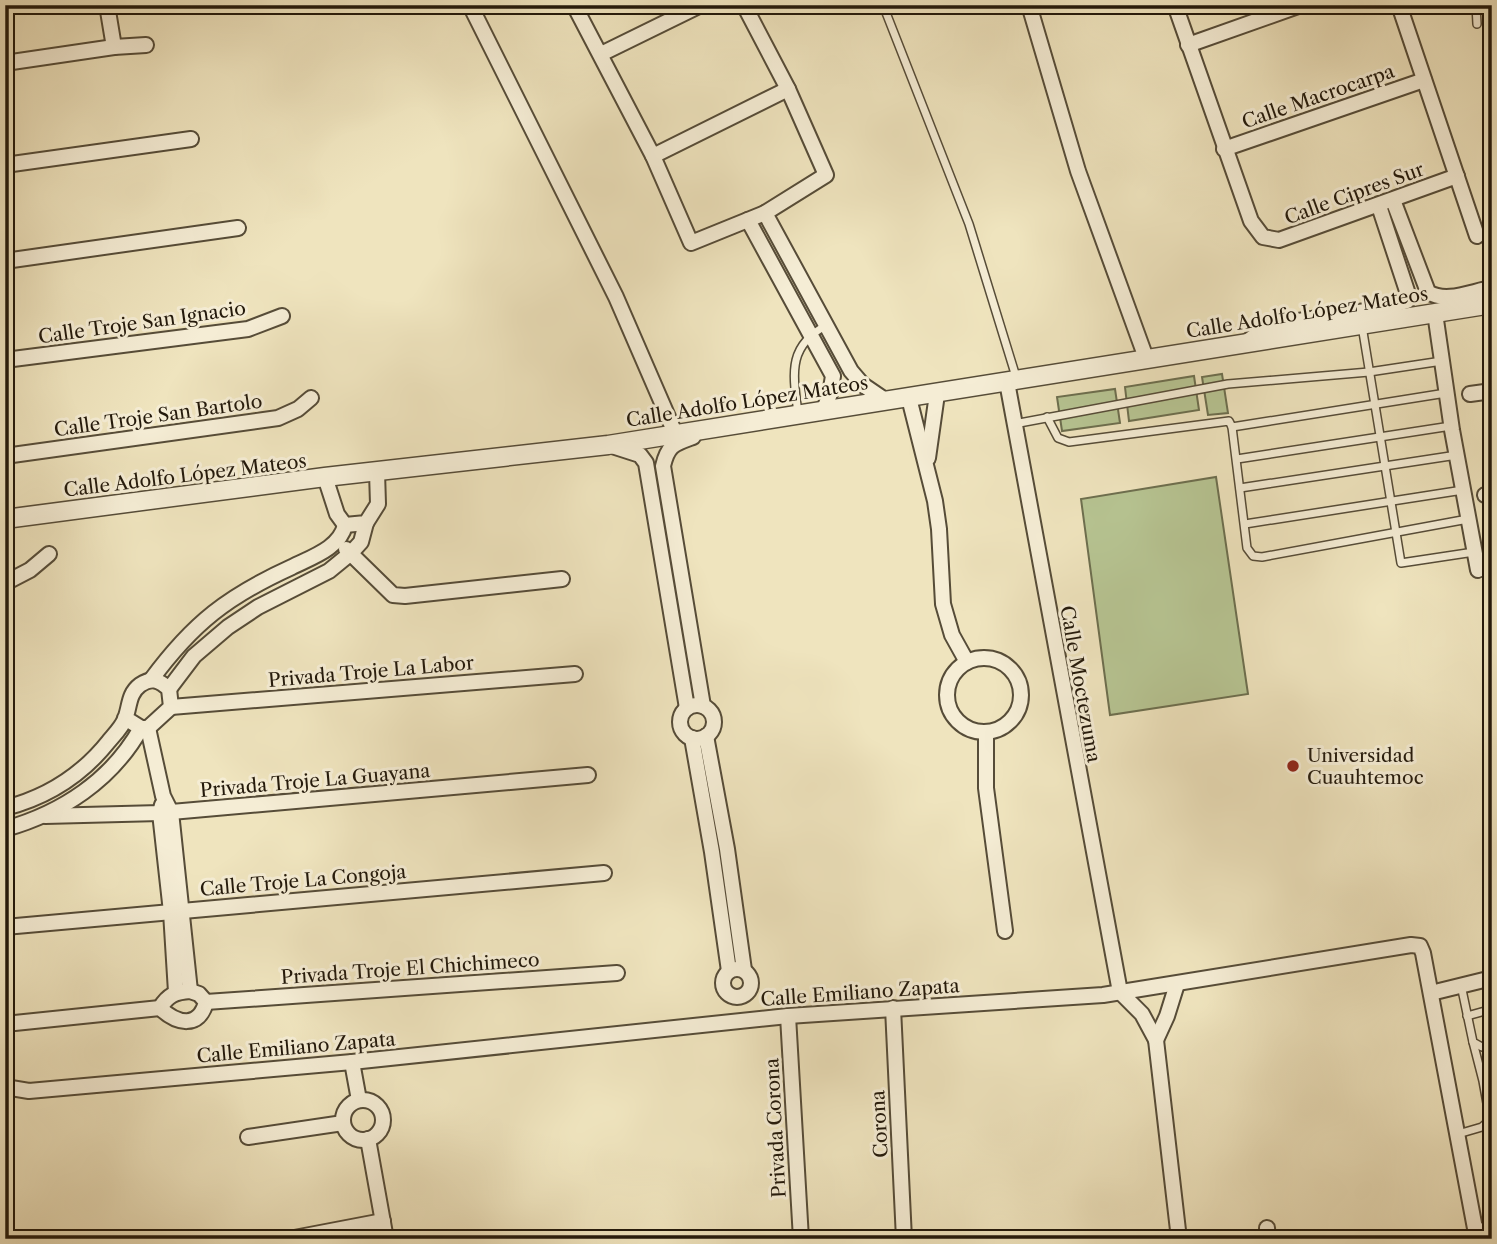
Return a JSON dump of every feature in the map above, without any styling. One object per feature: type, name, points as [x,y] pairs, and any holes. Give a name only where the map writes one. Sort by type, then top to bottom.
[{"type":"street","points":[[107,5],[114,47]]},
{"type":"street","points":[[470,5],[616,298],[675,433]]},
{"type":"street","points":[[574,5],[653,156],[691,243],[765,212],[826,175],[788,89],[744,5]]},
{"type":"street","points":[[601,54],[701,5]]},
{"type":"street","points":[[1029,5],[1077,171],[1146,358]]},
{"type":"street","points":[[1175,5],[1224,149]]},
{"type":"street","points":[[1188,46],[1301,5]]},
{"type":"street","points":[[1399,5],[1477,236]]},
{"type":"street","points":[[5,63],[146,45]]},
{"type":"street","name":"Calle Macrocarpa","points":[[1224,149],[1424,80]]},
{"type":"street","points":[[653,156],[788,89]]},
{"type":"street","points":[[5,165],[191,139]]},
{"type":"street","name":"Calle Cipres Sur","points":[[1224,149],[1251,221],[1263,237],[1279,240],[1457,176]]},
{"type":"street","points":[[1386,203],[1427,292],[1436,297],[1455,296],[1492,288]]},
{"type":"street","points":[[1245,343],[1270,326],[1379,309],[1407,301],[1408,294],[1386,203]]},
{"type":"street","points":[[765,212],[851,371],[863,385],[885,400]]},
{"type":"street","points":[[748,220],[833,376],[824,409]]},
{"type":"street","points":[[5,261],[238,228]]},
{"type":"street","name":"Calle Adolfo López Mateos","points":[[5,519],[325,477],[608,445],[1492,304]]},
{"type":"street","points":[[1436,313],[1451,426],[1478,570]]},
{"type":"street","name":"Calle Troje San Ignacio","points":[[5,360],[248,329],[282,316]]},
{"type":"street","name":"Calle Moctezuma","points":[[1012,381],[1014,424],[1119,992]]},
{"type":"street","points":[[1470,394],[1492,391]]},
{"type":"street","points":[[927,466],[937,394]]},
{"type":"street","name":"Calle Troje San Bartolo","points":[[5,456],[278,418],[298,409],[310,398]]},
{"type":"street","points":[[909,398],[927,466],[939,529],[943,604],[952,635],[967,662]]},
{"type":"street","points":[[699,737],[713,728],[714,718],[704,706],[663,466],[666,453],[676,442],[692,438],[705,429]]},
{"type":"street","points":[[608,445],[640,455],[646,463],[687,708]]},
{"type":"street","points":[[5,829],[45,816],[73,800],[103,777],[144,728],[170,707],[169,689],[194,656],[228,627],[258,607],[329,571],[351,553],[361,542],[366,523],[378,504],[377,472]]},
{"type":"street","points":[[5,808],[43,796],[70,780],[98,755],[125,718],[131,696],[138,687],[150,680],[181,640],[208,615],[253,586],[318,555],[337,541],[344,533],[345,525],[337,514],[325,477]]},
{"type":"street","points":[[345,525],[366,523]]},
{"type":"street","points":[[337,541],[393,595],[405,596],[562,579]]},
{"type":"street","points":[[5,583],[30,570],[49,554]]},
{"type":"street","points":[[668,597],[685,595]]},
{"type":"street","points":[[990,658],[1002,662],[1012,669],[1018,679],[1022,691],[1017,714],[1009,724],[998,731],[973,732],[961,726],[947,705],[946,692],[950,680],[967,662],[990,658]]},
{"type":"street","name":"Privada Troje La Labor","points":[[170,707],[575,674]]},
{"type":"street","points":[[150,680],[160,681],[169,689]]},
{"type":"street","points":[[699,737],[681,727],[681,717],[687,708],[704,706]]},
{"type":"street","points":[[125,718],[144,728],[163,796],[177,911],[183,992]]},
{"type":"street","points":[[986,733],[986,788],[1005,931]]},
{"type":"street","points":[[699,737],[744,970],[751,983],[748,992],[740,997],[730,995],[724,988],[723,978],[729,971],[737,968],[744,970]]},
{"type":"street","name":"Privada Troje La Guayana","points":[[45,816],[166,813],[588,775]]},
{"type":"street","points":[[720,851],[729,971]]},
{"type":"street","name":"Calle Troje La Congoja","points":[[5,927],[604,873]]},
{"type":"street","name":"Calle Emiliano Zapata","points":[[5,1087],[29,1091],[352,1062],[788,1016],[1119,992],[1412,945],[1420,946],[1423,953],[1477,1235]]},
{"type":"street","name":"Privada Troje El Chichimeco","points":[[206,1002],[617,973]]},
{"type":"street","points":[[1431,993],[1492,978]]},
{"type":"street","points":[[1156,1041],[1177,984]]},
{"type":"street","points":[[183,992],[199,994],[206,1002],[203,1013],[195,1020],[179,1021],[169,1017],[160,1008],[166,998],[183,992]]},
{"type":"street","points":[[1119,992],[1142,1014],[1156,1041],[1179,1239]]},
{"type":"street","points":[[5,1024],[160,1008]]},
{"type":"street","name":"Corona","points":[[893,1008],[904,1239]]},
{"type":"street","name":"Privada Corona","points":[[788,1016],[802,1239]]},
{"type":"street","points":[[352,1062],[359,1100]]},
{"type":"street","points":[[359,1100],[372,1102],[381,1112],[382,1125],[374,1136],[368,1139],[352,1136],[343,1123],[345,1111],[353,1102],[359,1100]]},
{"type":"street","points":[[247,1138],[343,1123]]},
{"type":"street","points":[[368,1139],[386,1239]]},
{"type":"street","points":[[289,1239],[383,1222]]},
{"type":"street","points":[[1477,1235],[1492,1228]]},
{"type":"lane","points":[[883,5],[970,224],[1012,381]]},
{"type":"lane","points":[[1476,5],[1477,24]]},
{"type":"lane","points":[[798,413],[793,374],[795,360],[810,334],[827,325]]},
{"type":"lane","points":[[1362,325],[1401,563],[1474,552]]},
{"type":"lane","points":[[1014,424],[1228,384],[1370,372],[1442,361]]},
{"type":"lane","points":[[1232,427],[1447,393]]},
{"type":"lane","points":[[1046,417],[1058,438],[1069,442],[1229,421],[1237,459],[1247,548],[1253,556],[1468,519]]},
{"type":"lane","points":[[1237,459],[1451,426]]},
{"type":"lane","points":[[1240,488],[1457,455]]},
{"type":"lane","points":[[1245,524],[1463,491]]},
{"type":"lane","points":[[1458,1134],[1482,1127],[1491,1120],[1487,1079],[1473,1042],[1461,985]]},
{"type":"lane","points":[[1467,1016],[1492,1009]]},
{"type":"lane","points":[[1473,1042],[1492,1046]]},
{"type":"green space","points":[[1222,374],[1228,413],[1208,415],[1202,377]]},
{"type":"green space","points":[[1194,376],[1199,410],[1129,421],[1125,387]]},
{"type":"green space","points":[[1115,389],[1120,423],[1062,431],[1057,397]]},
{"type":"green space","points":[[1216,477],[1248,694],[1110,715],[1081,499]]},
{"type":"place","name":"Universidad Cuauhtemoc","points":[[1293,766]]}]
